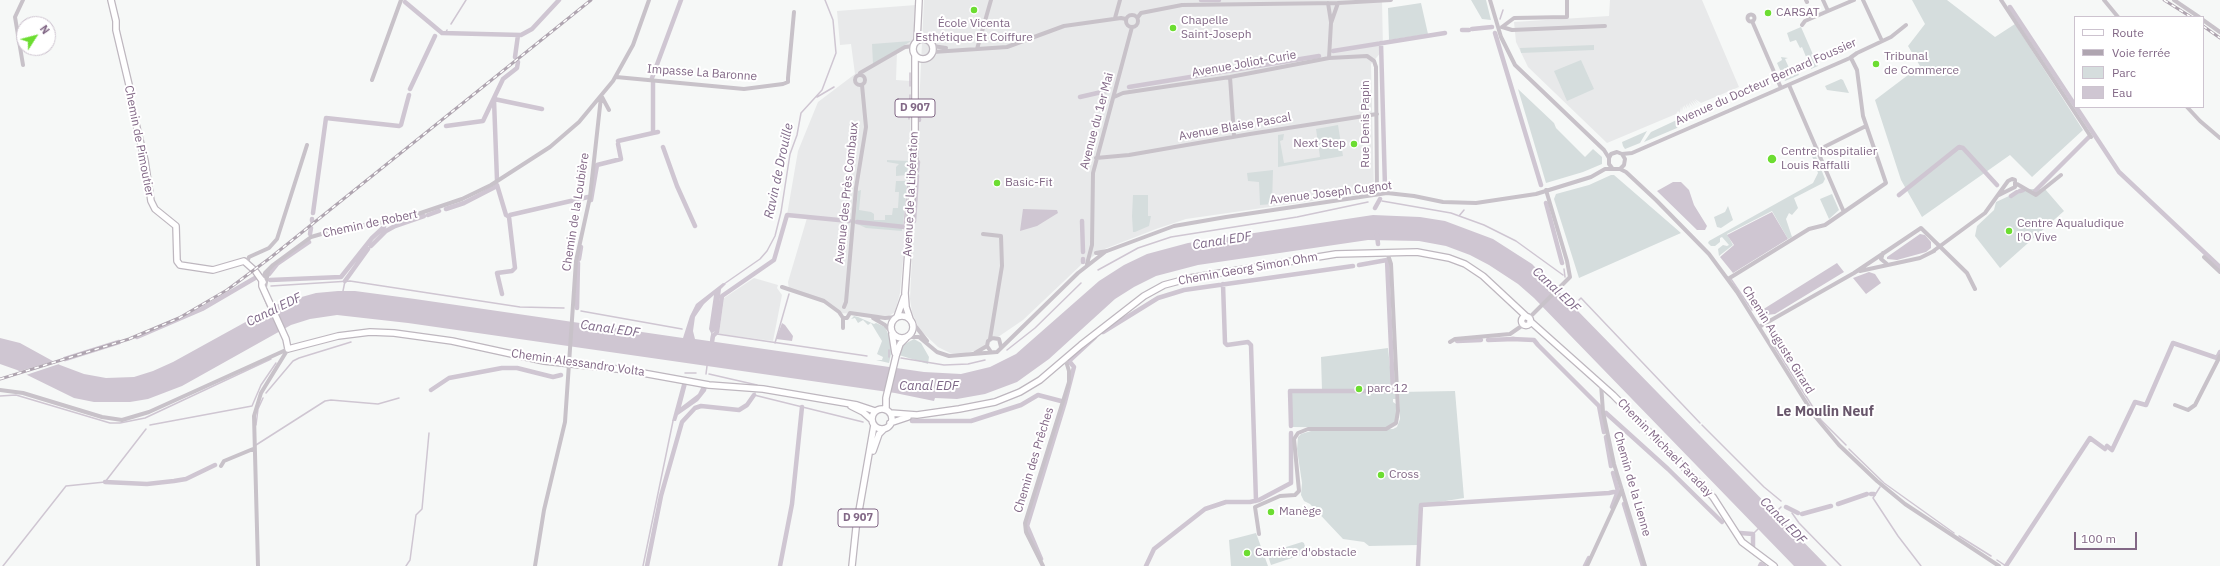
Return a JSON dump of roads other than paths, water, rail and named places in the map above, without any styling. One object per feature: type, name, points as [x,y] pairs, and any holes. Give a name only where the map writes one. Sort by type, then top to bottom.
[{"type":"main road","name":"Chemin de Pimoutier","points":[[111,0],[116,21],[115,27],[129,85],[130,99],[145,161],[151,202],[154,210],[176,226],[177,261],[180,265],[213,270],[240,261],[247,262]]},
{"type":"main road","points":[[917,30],[924,39],[930,41],[933,49],[927,59],[918,57],[916,44],[919,0]]},
{"type":"main road","points":[[916,44],[924,39]]},
{"type":"main road","name":"Avenue de la Libération","points":[[911,321],[906,307],[905,293],[915,152],[915,72],[918,57]]},
{"type":"main road","name":"Chemin Georg Simon Ohm","points":[[890,423],[916,415],[978,406],[1010,396],[1035,384],[1065,358],[1144,296],[1169,283],[1336,254],[1388,252],[1429,253],[1455,260],[1483,276],[1508,298],[1526,321]]},
{"type":"main road","points":[[247,262],[254,271],[264,279],[268,300],[286,339],[288,349]]},
{"type":"main road","name":"Avenue de la Libération","points":[[897,317],[905,293]]},
{"type":"main road","points":[[886,398],[877,410],[873,422],[878,428],[884,428],[890,423],[886,398],[896,356],[900,344],[913,331],[911,321],[904,316],[897,317],[890,324],[896,356]]},
{"type":"main road","name":"Chemin Michael Faraday","points":[[1526,321],[1548,336],[1601,383],[1712,497],[1742,542],[1774,566]]},
{"type":"main road","name":"Chemin Alessandro Volta","points":[[288,349],[338,336],[370,332],[388,332],[452,341],[567,364],[626,370],[709,385],[763,389],[846,403],[877,410]]},
{"type":"main road","points":[[892,333],[899,338],[907,337]]},
{"type":"main road","name":"Chemin Alessandro Volta","points":[[846,403],[863,412],[873,422]]},
{"type":"main road","points":[[877,410],[888,412]]},
{"type":"main road","name":"Chemin Georg Simon Ohm","points":[[888,412],[916,415]]},
{"type":"main road","name":"D 907","points":[[852,566],[856,528],[867,470],[873,422]]},
{"type":"main road","name":"D 907","points":[[867,470],[879,434],[884,428]]},
{"type":"street","points":[[23,0],[16,13],[16,30],[23,65]]},
{"type":"street","points":[[372,80],[401,0]]},
{"type":"street","name":"Chemin de Robert","points":[[264,279],[268,270],[292,250],[318,234],[342,228],[404,219],[462,199],[486,188],[550,147],[579,122],[602,97],[616,77],[633,45],[649,0]]},
{"type":"street","points":[[976,49],[991,0]]},
{"type":"street","points":[[1115,18],[1120,0]]},
{"type":"street","points":[[1126,19],[1127,24],[1132,27],[1138,24],[1138,17],[1141,13],[1188,2],[1338,3],[1391,0]]},
{"type":"street","points":[[1490,0],[1508,55],[1519,69],[1604,150],[1612,168],[1620,169],[1624,165],[1625,159],[1622,154],[1604,150]]},
{"type":"street","points":[[1500,27],[1507,25],[1514,18],[1567,17],[1566,0]]},
{"type":"street","points":[[1823,0],[1828,11]]},
{"type":"street","points":[[1802,25],[1805,21],[1854,0]]},
{"type":"street","points":[[1863,0],[1882,41]]},
{"type":"street","points":[[2001,0],[2091,136]]},
{"type":"street","points":[[2104,0],[2117,16]]},
{"type":"street","points":[[2174,0],[2198,16]]},
{"type":"street","points":[[1328,3],[1331,23],[1329,58]]},
{"type":"street","points":[[1331,23],[1338,3]]},
{"type":"street","name":"Impasse La Baronne","points":[[616,77],[738,89],[766,88],[783,84],[788,82],[794,12]]},
{"type":"street","points":[[1752,13],[1747,18],[1752,21],[1782,88]]},
{"type":"street","points":[[1126,19],[1131,14],[1138,17]]},
{"type":"street","points":[[933,49],[976,49],[1010,46],[1061,26],[1115,18],[1126,19]]},
{"type":"street","points":[[2204,21],[2220,32]]},
{"type":"street","name":"Avenue du Docteur Bernard Foussier","points":[[1625,159],[1632,153],[1851,58],[1858,52],[1882,41],[1906,25]]},
{"type":"street","points":[[1500,27],[1512,30],[1605,26]]},
{"type":"street","name":"Avenue du 1er Mai","points":[[1094,255],[1092,245],[1092,185],[1096,158],[1132,27]]},
{"type":"street","points":[[859,75],[865,79],[865,83],[862,85],[858,85],[855,81],[859,75],[905,47],[916,44]]},
{"type":"street","name":"Avenue Joliot-Curie","points":[[1114,97],[1123,93],[1230,77],[1329,58],[1362,55],[1369,56]]},
{"type":"street","name":"Rue Denis Papin","points":[[1369,56],[1376,67],[1377,194]]},
{"type":"street","points":[[1728,279],[1809,229],[1825,224],[1886,182],[1866,126],[1859,97],[1857,70],[1851,58]]},
{"type":"street","points":[[1230,77],[1234,136]]},
{"type":"street","name":"Avenue des Près Combaux","points":[[847,310],[846,302],[856,188],[866,127],[862,85]]},
{"type":"street","points":[[1789,85],[1844,210]]},
{"type":"street","points":[[1117,86],[1123,93]]},
{"type":"street","points":[[602,97],[609,110]]},
{"type":"street","name":"Chemin de la Loubière","points":[[535,566],[544,510],[563,429],[567,364],[574,314],[576,261],[590,197],[602,97]]},
{"type":"street","points":[[2188,108],[2200,121],[2220,138]]},
{"type":"street","name":"Avenue Blaise Pascal","points":[[1096,158],[1129,155],[1234,136],[1377,114]]},
{"type":"street","points":[[1818,150],[1866,126]]},
{"type":"street","points":[[247,262],[249,257],[269,248],[277,239],[307,145]]},
{"type":"street","points":[[1605,169],[1608,160],[1613,153]]},
{"type":"street","name":"Avenue du Docteur Bernard Foussier","points":[[1622,154],[1632,153]]},
{"type":"street","name":"Chemin Auguste Girard","points":[[1624,165],[1626,172]]},
{"type":"street","name":"Avenue Joseph Cugnot","points":[[1094,255],[1182,224],[1377,194],[1402,194],[1462,204],[1518,197],[1591,177],[1605,169],[1612,168]]},
{"type":"street","name":"Chemin Auguste Girard","points":[[1620,169],[1626,172],[1699,243],[1728,279],[1814,415],[1844,450],[1876,481],[1905,504],[1999,566]]},
{"type":"street","points":[[1854,273],[1887,264],[1920,258],[1932,252],[1985,213],[2010,180],[2014,179],[2016,184],[2036,195],[2061,175]]},
{"type":"street","points":[[1999,195],[2014,188],[2016,184]]},
{"type":"street","points":[[1450,342],[1455,339],[1510,334],[1526,321],[1567,281],[1570,275],[1567,261],[1546,190]]},
{"type":"street","points":[[1759,327],[1785,314],[1854,273],[1921,228],[1969,276],[1975,289]]},
{"type":"street","points":[[971,355],[987,346],[990,339],[1002,266],[1001,236],[984,234]]},
{"type":"street","points":[[1932,252],[1936,246],[1933,239]]},
{"type":"street","points":[[1259,534],[1255,506],[1280,496],[1295,495],[1299,491],[1294,440],[1298,433],[1308,430],[1386,429],[1396,423],[1398,411],[1391,264],[1388,252]]},
{"type":"street","points":[[1391,264],[1394,252]]},
{"type":"street","points":[[1884,253],[1881,259],[1887,264]]},
{"type":"street","points":[[907,337],[919,337],[935,350],[954,356],[998,351],[1001,346],[1086,266],[1094,255]]},
{"type":"street","points":[[2204,256],[2220,272]]},
{"type":"street","points":[[782,287],[800,296],[824,301],[839,312],[843,318],[842,328]]},
{"type":"street","points":[[839,312],[847,310],[871,316],[887,318],[897,317]]},
{"type":"street","points":[[843,318],[847,318],[847,310]]},
{"type":"street","points":[[871,316],[884,324],[892,333]]},
{"type":"street","points":[[911,321],[924,338],[944,354]]},
{"type":"street","points":[[992,329],[1001,346]]},
{"type":"street","points":[[990,339],[1009,339]]},
{"type":"street","points":[[987,346],[991,352]]},
{"type":"street","points":[[0,390],[23,393],[102,418],[122,420],[149,412],[288,349]]},
{"type":"street","points":[[258,566],[253,449],[254,416],[258,400],[264,386],[281,362],[288,349]]},
{"type":"street","points":[[271,356],[279,357],[281,362]]},
{"type":"street","points":[[2175,405],[2188,410],[2195,405],[2220,356]]},
{"type":"street","name":"Chemin des Prêches","points":[[1043,566],[1029,538],[1025,523],[1069,382],[1069,371],[1065,358]]},
{"type":"street","name":"Chemin de la Lienne","points":[[1601,383],[1607,431],[1622,489],[1646,566]]},
{"type":"street","points":[[221,466],[224,461],[253,449]]},
{"type":"street","points":[[1587,566],[1622,489]]},
{"type":"water","points":[[1673,182],[1681,182],[1689,190],[1694,205],[1707,226],[1705,230],[1697,230],[1657,191]]},
{"type":"water","points":[[1023,209],[1057,210],[1058,213],[1037,226],[1020,231]]},
{"type":"water","points":[[1772,212],[1788,239],[1733,273],[1720,257],[1734,245],[1727,235]]},
{"type":"water","name":"Canal EDF","points":[[1373,215],[1420,217],[1445,221],[1493,239],[1532,264],[1827,566],[1794,566],[1534,298],[1518,284],[1489,265],[1470,255],[1446,246],[1419,241],[1368,240],[1198,265],[1156,276],[1115,299],[1049,359],[1017,382],[985,394],[957,399],[935,398],[934,401],[895,393],[408,323],[337,315],[310,319],[291,325],[182,386],[148,399],[130,402],[94,402],[74,398],[17,370],[0,364],[0,338],[20,343],[60,365],[84,374],[106,378],[134,377],[153,371],[173,362],[280,303],[316,293],[338,291],[355,291],[415,299],[683,338],[690,316],[696,304],[723,283],[726,284],[721,289],[716,331],[711,333],[709,329],[714,295],[704,304],[695,317],[693,331],[695,339],[924,372],[961,374],[990,367],[1016,354],[1099,281],[1124,265],[1147,254],[1188,243]]},
{"type":"water","points":[[1920,234],[1925,235],[1931,242],[1931,248],[1926,252],[1897,260],[1887,259],[1887,257]]},
{"type":"water","points":[[1837,263],[1844,272],[1775,314],[1767,315],[1762,310]]},
{"type":"water","points":[[1869,272],[1875,274],[1881,283],[1866,294],[1853,278]]},
{"type":"water","points":[[782,323],[793,336],[792,341],[776,339]]},
{"type":"water","points":[[682,384],[687,384],[681,407],[698,394],[702,386],[707,387],[706,391],[698,401],[678,415],[676,421],[672,421]]},
{"type":"waterway","points":[[451,24],[466,0]]},
{"type":"waterway","points":[[405,2],[442,33],[521,35],[532,29],[559,0]]},
{"type":"waterway","points":[[652,78],[681,0]]},
{"type":"waterway","name":"Ravin de Drouille","points":[[724,284],[760,259],[767,251],[775,236],[781,212],[790,154],[797,135],[801,113],[822,90],[836,53],[833,20],[825,0]]},
{"type":"waterway","points":[[1201,0],[1219,0]]},
{"type":"waterway","points":[[2010,7],[2074,104]]},
{"type":"waterway","points":[[1500,19],[1503,10]]},
{"type":"waterway","points":[[1472,29],[1492,27]]},
{"type":"waterway","points":[[445,34],[447,30]]},
{"type":"waterway","points":[[1462,30],[1469,30]]},
{"type":"waterway","points":[[1333,51],[1445,33]]},
{"type":"waterway","points":[[1495,33],[1541,185]]},
{"type":"waterway","points":[[515,57],[518,35]]},
{"type":"waterway","points":[[410,89],[435,36]]},
{"type":"waterway","points":[[1381,43],[1385,187]]},
{"type":"waterway","points":[[1129,87],[1319,56]]},
{"type":"waterway","points":[[446,126],[483,121],[503,79],[517,68],[518,62]]},
{"type":"waterway","points":[[910,73],[910,86]]},
{"type":"waterway","points":[[653,81],[653,133],[658,132]]},
{"type":"waterway","points":[[817,97],[834,87]]},
{"type":"waterway","points":[[1080,97],[1106,91]]},
{"type":"waterway","points":[[313,213],[326,118],[399,126],[401,125],[409,95]]},
{"type":"waterway","points":[[909,119],[910,95]]},
{"type":"waterway","points":[[494,99],[542,109]]},
{"type":"waterway","points":[[494,100],[497,180]]},
{"type":"waterway","points":[[2077,108],[2119,172],[2220,267]]},
{"type":"waterway","points":[[618,141],[653,133]]},
{"type":"waterway","points":[[2035,191],[2089,137]]},
{"type":"waterway","points":[[591,200],[597,165],[621,159],[618,144]]},
{"type":"waterway","points":[[663,147],[677,186],[695,226]]},
{"type":"waterway","points":[[1899,195],[1959,147],[1963,148],[1997,185]]},
{"type":"waterway","points":[[917,171],[918,162]]},
{"type":"waterway","points":[[914,221],[917,176]]},
{"type":"waterway","points":[[904,227],[908,182]]},
{"type":"waterway","points":[[497,185],[506,215],[509,217],[515,268],[512,271],[497,273],[502,294]]},
{"type":"waterway","points":[[446,209],[464,203],[497,186]]},
{"type":"waterway","points":[[2011,196],[2017,192]]},
{"type":"waterway","points":[[509,217],[510,215],[588,197]]},
{"type":"waterway","points":[[1375,208],[1380,199]]},
{"type":"waterway","points":[[1382,201],[1451,213],[1484,225],[1516,241],[1563,275]]},
{"type":"waterway","points":[[1098,270],[1138,248],[1171,237],[1297,217],[1368,202]]},
{"type":"waterway","points":[[1546,203],[1562,263]]},
{"type":"waterway","points":[[1459,216],[1464,210]]},
{"type":"waterway","points":[[428,215],[439,211]]},
{"type":"waterway","points":[[712,342],[713,336],[717,332],[722,296],[774,260],[787,215],[849,221]]},
{"type":"waterway","points":[[371,246],[386,231],[395,226],[424,216]]},
{"type":"waterway","points":[[1082,221],[1083,252]]},
{"type":"waterway","points":[[857,222],[905,227]]},
{"type":"waterway","points":[[270,280],[341,277],[372,238],[384,227]]},
{"type":"waterway","points":[[310,234],[311,228]]},
{"type":"waterway","points":[[1377,235],[1378,244]]},
{"type":"waterway","points":[[269,274],[277,264],[309,242]]},
{"type":"waterway","points":[[579,259],[581,247]]},
{"type":"waterway","points":[[345,281],[368,249]]},
{"type":"waterway","points":[[1291,426],[1290,391],[1393,391],[1387,260],[1359,265]]},
{"type":"waterway","points":[[577,308],[578,263]]},
{"type":"waterway","points":[[1103,332],[1158,298],[1184,290],[1353,266]]},
{"type":"waterway","points":[[1564,269],[1565,277]]},
{"type":"waterway","points":[[137,337],[202,309],[255,278]]},
{"type":"waterway","points":[[1731,279],[1752,310]]},
{"type":"waterway","points":[[343,291],[345,281]]},
{"type":"waterway","points":[[271,286],[350,281],[520,307],[564,308]]},
{"type":"waterway","points":[[1007,350],[1035,328],[1081,283]]},
{"type":"waterway","points":[[1223,284],[1225,343],[1227,345],[1248,342],[1251,345],[1256,501]]},
{"type":"waterway","points":[[261,291],[269,310]]},
{"type":"waterway","points":[[775,343],[789,294]]},
{"type":"waterway","points":[[1579,300],[1581,298],[1700,423]]},
{"type":"waterway","points":[[581,311],[682,329]]},
{"type":"waterway","name":"Ravin de Drouille","points":[[711,342],[712,332]]},
{"type":"waterway","points":[[717,334],[867,356]]},
{"type":"waterway","points":[[1065,402],[1074,367],[1069,361],[1095,337]]},
{"type":"waterway","points":[[1512,339],[1534,340],[1599,406],[1604,432]]},
{"type":"waterway","points":[[1488,340],[1514,339]]},
{"type":"waterway","points":[[1457,341],[1481,340]]},
{"type":"waterway","points":[[65,359],[119,342]]},
{"type":"waterway","points":[[266,393],[293,361],[351,342]]},
{"type":"waterway","points":[[2107,446],[2112,450],[2135,402],[2146,405],[2173,343],[2217,358],[2220,352]]},
{"type":"waterway","points":[[1773,344],[1821,420],[1846,445]]},
{"type":"waterway","points":[[889,350],[889,357]]},
{"type":"waterway","points":[[901,358],[944,365],[968,364],[985,360]]},
{"type":"waterway","points":[[0,396],[16,395],[110,423],[120,423],[145,418],[271,359]]},
{"type":"waterway","points":[[150,425],[252,406],[261,385],[276,363]]},
{"type":"waterway","points":[[706,374],[707,366]]},
{"type":"waterway","points":[[431,390],[449,378],[502,368],[517,368],[553,377],[561,375]]},
{"type":"waterway","points":[[685,373],[696,373]]},
{"type":"waterway","points":[[709,374],[757,385]]},
{"type":"waterway","points":[[755,393],[754,395],[863,422]]},
{"type":"waterway","points":[[647,566],[661,496],[682,422],[695,408],[701,406],[739,410],[747,405],[754,395]]},
{"type":"waterway","points":[[912,421],[971,421],[1021,405],[1038,395],[1061,401]]},
{"type":"waterway","points":[[256,425],[258,409],[263,398]]},
{"type":"waterway","points":[[256,445],[325,401],[331,400],[378,404],[399,398]]},
{"type":"waterway","points":[[1041,559],[1027,526],[1065,402]]},
{"type":"waterway","points":[[780,566],[792,504],[802,407]]},
{"type":"waterway","points":[[1606,413],[1668,469],[1722,522]]},
{"type":"waterway","points":[[643,566],[673,421]]},
{"type":"waterway","points":[[1702,425],[1764,487],[1781,501]]},
{"type":"waterway","points":[[3,566],[66,486],[105,482],[146,429]]},
{"type":"waterway","points":[[406,566],[410,560],[416,515],[422,509],[429,433]]},
{"type":"waterway","points":[[1146,566],[1154,549],[1205,509],[1226,502],[1250,502],[1259,500],[1291,483],[1291,433]]},
{"type":"waterway","points":[[1606,437],[1611,466]]},
{"type":"waterway","points":[[2006,566],[2090,438],[2105,449]]},
{"type":"waterway","points":[[1849,449],[1884,483],[1954,533]]},
{"type":"waterway","points":[[105,482],[147,484],[174,481],[186,479],[215,465]]},
{"type":"waterway","points":[[1418,566],[1421,505],[1609,493],[1618,491],[1613,473]]},
{"type":"waterway","points":[[1880,487],[1873,498],[1898,536],[1921,566]]},
{"type":"waterway","points":[[1612,507],[1618,491]]},
{"type":"waterway","points":[[1838,504],[1867,494]]},
{"type":"waterway","points":[[1624,504],[1643,566]]},
{"type":"waterway","points":[[1802,514],[1831,506]]},
{"type":"waterway","points":[[1775,513],[1781,507]]},
{"type":"waterway","points":[[1786,507],[1798,513]]},
{"type":"waterway","points":[[1792,513],[1799,523],[1841,566]]},
{"type":"waterway","points":[[1753,534],[1759,528]]},
{"type":"waterway","points":[[1740,533],[1753,534],[1753,547]]},
{"type":"waterway","points":[[1959,536],[1991,556]]},
{"type":"waterway","points":[[1585,566],[1589,558]]},
{"type":"waterway","points":[[1997,560],[2006,566]]},
{"type":"waterway","points":[[1760,566],[1761,564],[1764,566]]},
{"type":"railway","points":[[0,379],[129,339],[179,318],[227,290],[270,258],[591,0]]},
{"type":"railway","points":[[2164,0],[2189,16]]},
{"type":"railway","points":[[2204,27],[2220,38]]},
{"type":"place","name":"École Vicenta Esthétique Et Coiffure","points":[[974,10]]},
{"type":"place","name":"CARSAT","points":[[1768,13]]},
{"type":"place","name":"Chapelle Saint-Joseph","points":[[1173,28]]},
{"type":"place","name":"Tribunal de Commerce","points":[[1876,64]]},
{"type":"place","name":"Next Step","points":[[1354,144]]},
{"type":"place","name":"Centre hospitalier Louis Raffalli","points":[[1772,159]]},
{"type":"place","name":"Basic-Fit","points":[[997,183]]},
{"type":"place","name":"Centre Aqualudique l'O Vive","points":[[2009,231]]},
{"type":"place","name":"parc 12","points":[[1359,389]]},
{"type":"place","name":"Cross","points":[[1381,475]]},
{"type":"place","name":"Manège","points":[[1271,512]]},
{"type":"place","name":"Carrière d'obstacle","points":[[1247,553]]},
{"type":"district","name":"Le Moulin Neuf","points":[[1825,412]]}]
